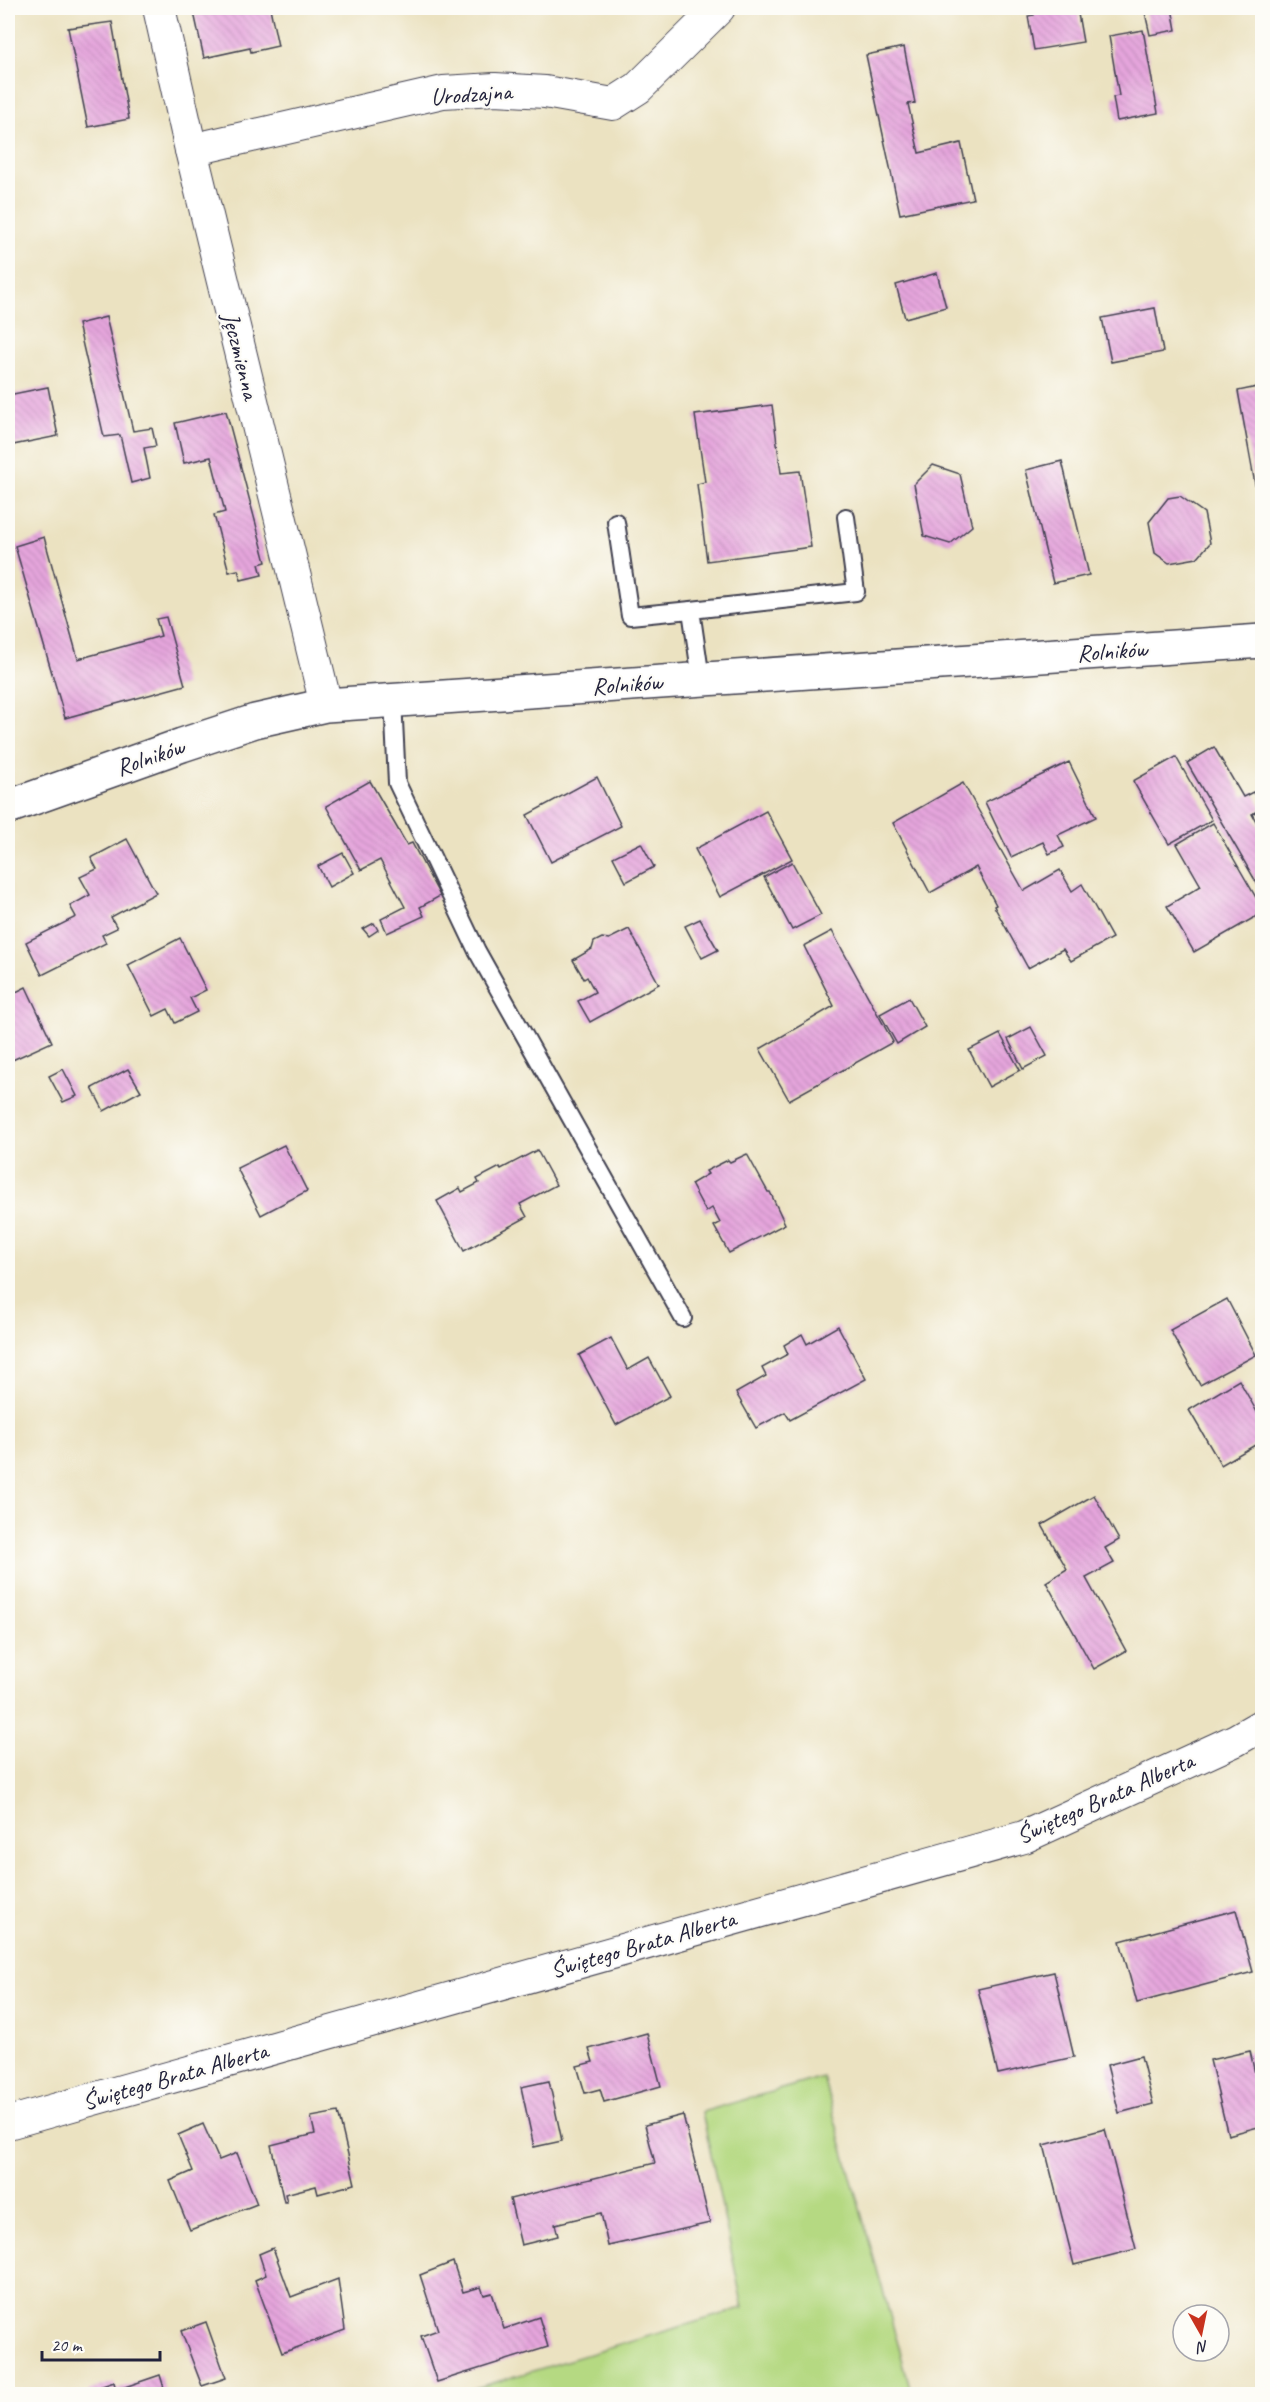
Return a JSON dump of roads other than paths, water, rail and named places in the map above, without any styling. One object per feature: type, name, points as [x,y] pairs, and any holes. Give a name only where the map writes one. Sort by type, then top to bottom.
[{"type":"street","name":"Jęczmienna","points":[[159,8],[191,150],[326,705]]},
{"type":"street","name":"Urodzajna","points":[[191,150],[443,92],[495,89],[544,92],[613,104],[638,88],[719,8]]},
{"type":"street","name":"Rolników","points":[[8,807],[255,721],[326,705],[1263,641]]},
{"type":"street","name":"Świętego Brata Alberta","points":[[8,2123],[1024,1836],[1236,1740],[1263,1725]]},
{"type":"lane","points":[[616,522],[630,616],[856,592],[846,517]]},
{"type":"lane","points":[[691,610],[701,679]]},
{"type":"lane","points":[[393,699],[397,783],[477,951],[683,1318]]}]
